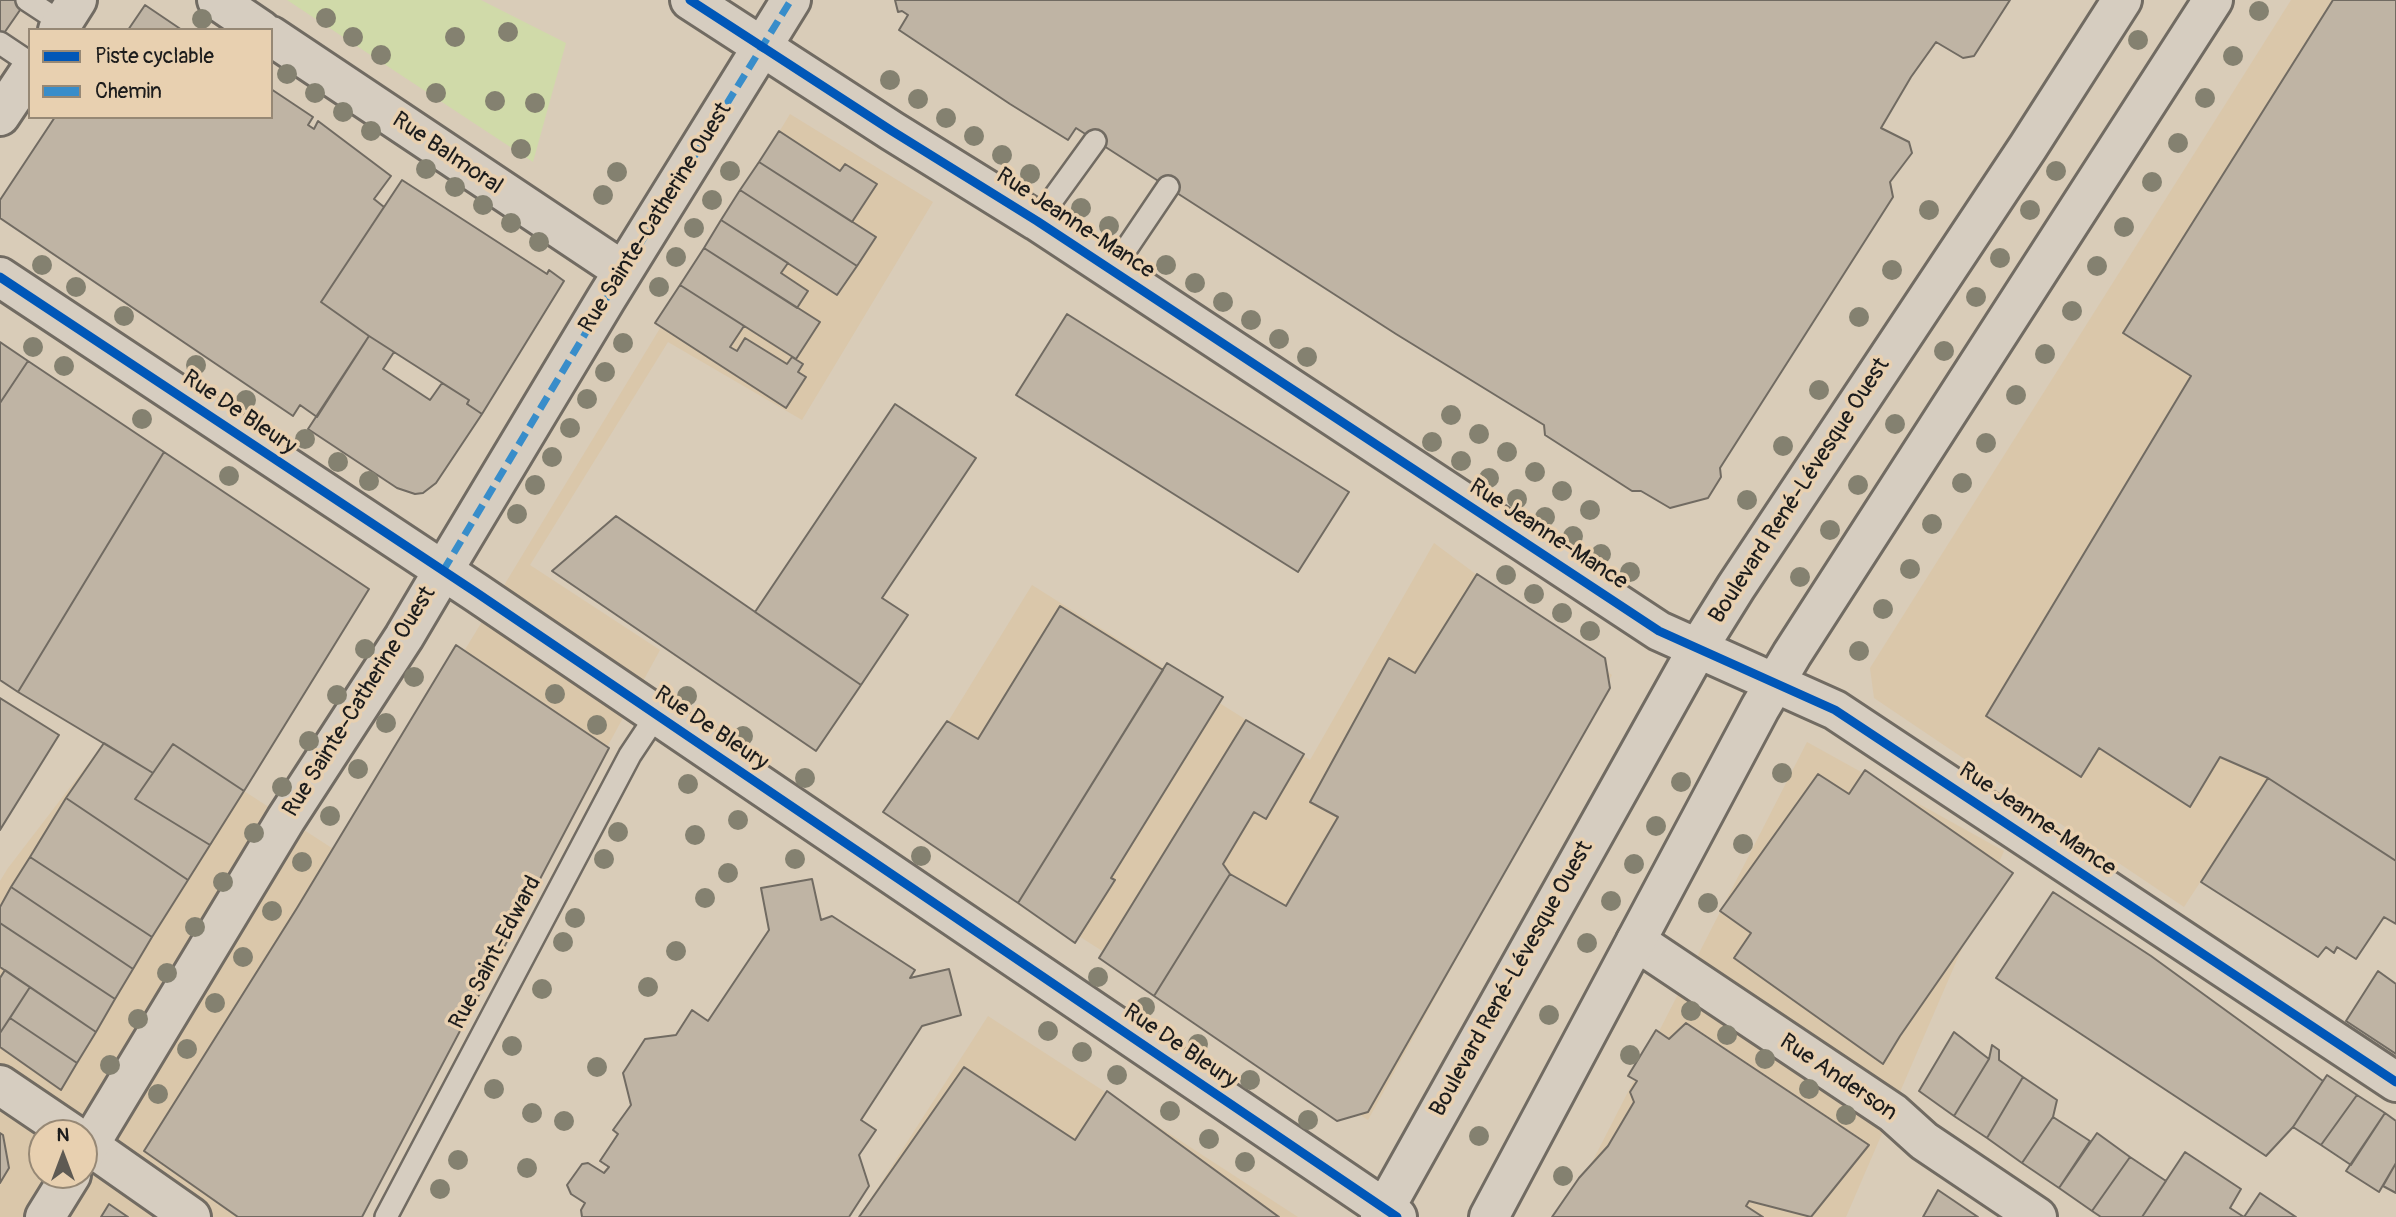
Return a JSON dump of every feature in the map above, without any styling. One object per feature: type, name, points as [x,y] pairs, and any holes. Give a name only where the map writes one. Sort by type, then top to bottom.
[{"type":"street","points":[[217,0],[258,28]]},
{"type":"street","name":"Rue Jeanne-Mance","points":[[690,0],[1037,221],[1659,631],[1835,710],[2396,1082]]},
{"type":"street","name":"Rue Sainte-Catherine Ouest","points":[[98,1121],[286,819],[404,637],[623,271],[791,0]]},
{"type":"street","name":"Boulevard René-Lévesque Ouest","points":[[1387,1214],[1698,648],[2028,148],[2122,0]]},
{"type":"street","points":[[1489,1217],[1792,654],[2213,0]]},
{"type":"street","name":"Rue Balmoral","points":[[273,37],[623,271]]},
{"type":"street","points":[[0,116],[28,74]]},
{"type":"street","name":"Rue De Bleury","points":[[0,277],[443,571],[1387,1214]]},
{"type":"street","name":"Rue Anderson","points":[[1636,941],[1893,1113],[1924,1142],[2037,1217]]},
{"type":"street","points":[[0,1085],[42,1119]]},
{"type":"street","points":[[98,1161],[191,1217]]},
{"type":"street","name":"Rue Sainte-Catherine Ouest","points":[[45,1217],[60,1189]]},
{"type":"lane","points":[[27,0],[66,18]]},
{"type":"lane","points":[[0,43],[28,62]]},
{"type":"lane","points":[[1037,221],[1095,141]]},
{"type":"lane","points":[[1112,270],[1168,187]]},
{"type":"lane","name":"Rue Saint-Edward","points":[[386,1217],[630,755],[656,716]]},
{"type":"shaded area","points":[[2291,0],[2396,0],[2268,778],[2184,907],[1874,698],[1870,668]]},
{"type":"shaded area","points":[[790,114],[933,202],[802,420],[668,342],[530,565],[660,650],[351,1217],[0,1217],[0,881],[104,743],[244,791],[341,854]]},
{"type":"shaded area","points":[[1434,543],[1612,675],[1368,1120],[890,816],[1032,585],[1310,760]]},
{"type":"shaded area","points":[[1807,742],[2004,851],[1846,1217],[1564,1217]]},
{"type":"shaded area","points":[[988,1016],[1298,1217],[859,1217]]},
{"type":"green space","points":[[287,0],[481,0],[566,43],[533,162]]},
{"type":"building","points":[[0,0],[27,0],[0,39]]},
{"type":"building","points":[[895,0],[2010,0],[1974,56],[1963,58],[1936,42],[1911,77],[1881,128],[1909,142],[1912,153],[1890,182],[1893,197],[1720,468],[1721,477],[1708,498],[1670,508],[1641,491],[1632,491],[1545,435],[1544,425],[1396,334],[1076,128],[1068,140],[1010,104],[899,30],[908,15],[902,11],[898,12]]},
{"type":"building","points":[[2333,0],[2396,0],[2396,861],[2268,778],[2220,757],[2190,807],[2099,748],[2081,777],[1986,716],[2191,376],[2123,333]]},
{"type":"building","points":[[145,5],[179,28],[129,28]]},
{"type":"building","points":[[273,90],[313,117],[308,125],[314,129],[318,121],[391,176],[374,199],[384,207],[321,302],[369,336],[317,417],[300,405],[293,416],[0,218],[0,200],[54,119],[273,119]]},
{"type":"building","points":[[779,131],[840,171],[845,164],[877,184],[852,222],[759,162]]},
{"type":"building","points":[[759,162],[876,237],[857,266],[740,190]]},
{"type":"building","points":[[402,180],[547,274],[549,270],[564,281],[482,414],[467,404],[469,400],[321,302]]},
{"type":"building","points":[[740,190],[857,266],[837,295],[721,220]]},
{"type":"building","points":[[721,220],[788,263],[781,273],[808,291],[797,308],[704,248]]},
{"type":"building","points":[[704,248],[820,322],[796,359],[680,285]]},
{"type":"building","points":[[680,285],[744,326],[730,347],[737,351],[745,338],[787,364],[792,357],[803,364],[798,372],[806,377],[786,408],[655,323]]},
{"type":"building","points":[[1067,314],[1349,492],[1298,572],[1016,395]]},
{"type":"building","points":[[369,336],[394,352],[383,369],[430,400],[442,383],[469,400],[467,404],[482,414],[436,483],[423,493],[415,494],[397,488],[308,429]]},
{"type":"building","points":[[0,342],[28,361],[0,403]]},
{"type":"building","points":[[28,361],[164,452],[18,692],[0,680],[0,403]]},
{"type":"building","points":[[895,404],[976,458],[882,598],[908,615],[861,685],[755,612]]},
{"type":"building","points":[[164,452],[369,589],[244,791],[173,744],[153,773],[18,692]]},
{"type":"building","points":[[616,516],[861,685],[816,751],[552,571]]},
{"type":"building","points":[[1477,574],[1605,658],[1610,688],[1368,1112],[1337,1121],[1154,996],[1230,874],[1286,906],[1338,817],[1310,802],[1389,658],[1415,673]]},
{"type":"building","points":[[1060,606],[1163,670],[1018,903],[883,812],[947,721],[978,739]]},
{"type":"building","points":[[456,645],[609,748],[362,1217],[238,1217],[144,1151],[297,908]]},
{"type":"building","points":[[1167,663],[1223,697],[1111,878],[1115,880],[1075,943],[1018,903]]},
{"type":"building","points":[[0,698],[59,735],[0,830]]},
{"type":"building","points":[[1246,720],[1304,754],[1266,819],[1254,812],[1223,864],[1230,874],[1154,996],[1099,958]]},
{"type":"building","points":[[104,743],[153,773],[135,799],[210,845],[188,880],[66,798]]},
{"type":"building","points":[[173,744],[244,791],[210,845],[135,799]]},
{"type":"building","points":[[1865,770],[2013,873],[1883,1064],[1734,958],[1751,933],[1720,911],[1818,774],[1849,794]]},
{"type":"building","points":[[2268,778],[2396,861],[2396,924],[2384,917],[2356,959],[2337,947],[2334,953],[2326,947],[2318,957],[2201,882]]},
{"type":"building","points":[[66,798],[188,880],[152,937],[30,857]]},
{"type":"building","points":[[30,857],[152,937],[133,969],[11,887]]},
{"type":"building","points":[[812,879],[821,920],[832,916],[915,970],[910,978],[949,969],[961,1015],[922,1026],[861,1120],[876,1130],[859,1155],[869,1186],[849,1217],[582,1217],[581,1210],[585,1203],[571,1194],[567,1185],[582,1164],[588,1163],[604,1173],[609,1167],[600,1161],[618,1134],[613,1130],[631,1105],[623,1073],[645,1039],[676,1035],[692,1010],[708,1021],[769,930],[761,888]]},
{"type":"building","points":[[11,887],[133,969],[115,999],[0,923],[0,907]]},
{"type":"building","points":[[2053,892],[2151,956],[2323,1081],[2293,1127],[2266,1156],[1996,978]]},
{"type":"building","points":[[0,923],[115,999],[96,1032],[0,967]]},
{"type":"building","points":[[5,970],[30,987],[0,1033],[0,978]]},
{"type":"building","points":[[2378,971],[2396,984],[2396,1054],[2346,1021]]},
{"type":"building","points":[[30,987],[96,1032],[77,1063],[10,1018]]},
{"type":"building","points":[[10,1018],[77,1063],[61,1090],[0,1047],[0,1033]]},
{"type":"building","points":[[1686,1023],[1869,1145],[1811,1217],[1749,1201],[1746,1206],[1763,1217],[1552,1217],[1579,1178],[1608,1146],[1634,1102],[1630,1092],[1637,1081],[1628,1076],[1656,1030],[1669,1039]]},
{"type":"building","points":[[1954,1032],[1989,1059],[1954,1116],[1919,1091]]},
{"type":"building","points":[[1992,1045],[1999,1050],[1999,1060],[2023,1077],[1987,1138],[1954,1116],[1989,1059]]},
{"type":"building","points":[[964,1067],[1075,1140],[1107,1091],[1279,1217],[859,1217]]},
{"type":"building","points":[[2327,1075],[2357,1095],[2321,1145],[2293,1127]]},
{"type":"building","points":[[2023,1077],[2057,1100],[2053,1117],[2022,1163],[1987,1138]]},
{"type":"building","points":[[2357,1095],[2385,1113],[2351,1165],[2321,1145]]},
{"type":"building","points":[[2385,1113],[2396,1121],[2396,1163],[2379,1192],[2346,1171]]},
{"type":"building","points":[[2053,1117],[2090,1141],[2059,1188],[2022,1163]]},
{"type":"building","points":[[0,1133],[3,1135],[9,1168],[0,1183]]},
{"type":"building","points":[[2097,1133],[2130,1157],[2092,1211],[2059,1188]]},
{"type":"building","points":[[2185,1152],[2241,1189],[2230,1208],[2244,1217],[2142,1217]]},
{"type":"building","points":[[2130,1157],[2166,1181],[2142,1217],[2101,1217],[2092,1211]]},
{"type":"building","points":[[2396,1163],[2396,1193],[2383,1186]]},
{"type":"building","points":[[1938,1190],[1978,1217],[1923,1217]]},
{"type":"building","points":[[2260,1193],[2296,1217],[2244,1217]]},
{"type":"building","points":[[109,1204],[128,1217],[101,1217]]},
{"type":"marked path","points":[[443,571],[606,299],[791,0]]},
{"type":"cycle path","points":[[690,0],[1037,221],[1659,631],[1835,710],[2396,1082]]},
{"type":"cycle path","points":[[0,277],[477,593],[1397,1217]]}]
